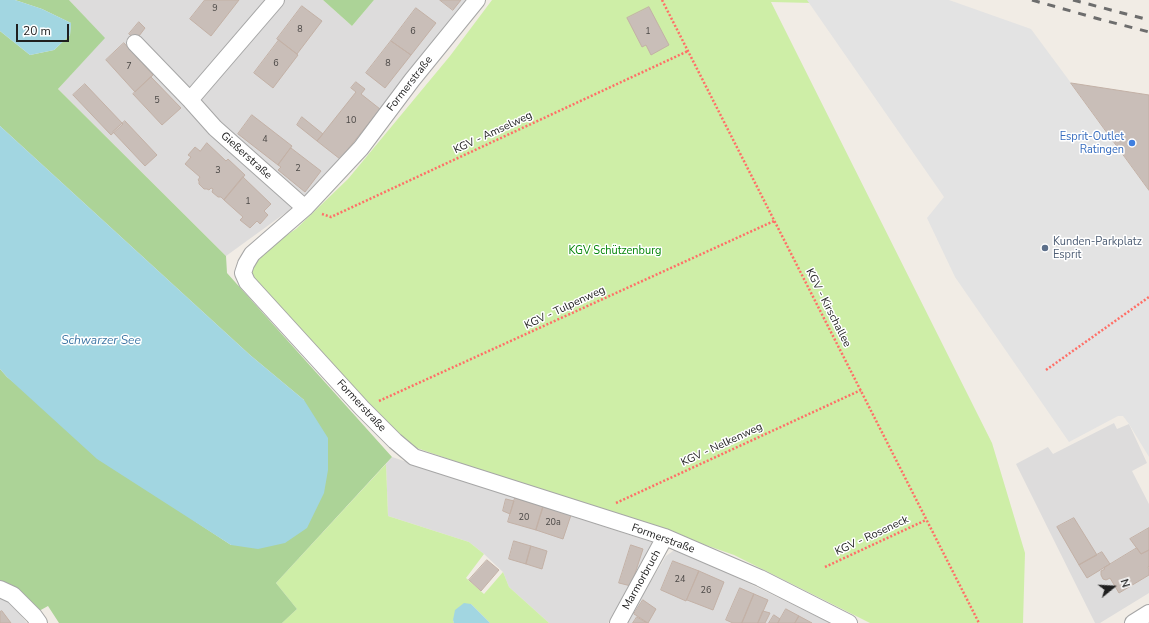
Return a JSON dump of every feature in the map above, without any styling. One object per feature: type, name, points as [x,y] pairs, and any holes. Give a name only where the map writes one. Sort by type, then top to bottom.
[{"type":"street","points":[[190,100],[276,0]]},
{"type":"street","name":"Formerstraße","points":[[477,0],[412,80],[361,148],[305,208],[252,254],[243,273],[247,282],[362,408],[395,441],[414,457],[665,537],[760,578],[849,623]]},
{"type":"street","name":"Gießerstraße","points":[[135,43],[215,128],[305,208]]},
{"type":"street","name":"Marmorbruch","points":[[618,623],[665,537]]},
{"type":"street","points":[[0,589],[13,595],[39,623]]},
{"type":"street","points":[[1133,623],[1149,613]]},
{"type":"path","name":"KGV - Kirschallee","points":[[662,0],[979,623]]},
{"type":"path","name":"KGV - Amselweg","points":[[305,208],[330,217],[688,51]]},
{"type":"path","name":"KGV - Tulpenweg","points":[[362,408],[774,221]]},
{"type":"path","points":[[1046,370],[1149,296]]},
{"type":"path","name":"KGV - Nelkenweg","points":[[590,514],[861,390]]},
{"type":"path","name":"KGV - Roseneck","points":[[825,567],[926,520]]},
{"type":"shaded area","points":[[69,0],[323,0],[352,26],[374,0],[468,0],[334,168],[306,198],[226,256],[58,89],[104,38]]},
{"type":"shaded area","name":"Kunden-Parkplatz Esprit","points":[[807,0],[949,0],[1031,29],[1071,83],[1149,95],[1149,457],[1123,416],[1118,416],[1069,442],[955,277],[927,218],[944,197]]},
{"type":"shaded area","points":[[1114,423],[1117,429],[1129,424],[1147,463],[1132,471],[1149,504],[1149,593],[1100,623],[1095,623],[1016,464],[1048,447],[1053,454]]},
{"type":"shaded area","points":[[392,457],[654,543],[608,623],[549,623],[509,587],[503,572],[469,542],[388,516],[386,464]]},
{"type":"shaded area","points":[[677,548],[830,623],[626,623],[666,556]]},
{"type":"shaded area","points":[[0,597],[11,603],[27,623],[0,623]]},
{"type":"green space","points":[[15,0],[69,0],[105,38],[58,89],[226,256],[227,273],[392,457],[276,583],[297,609],[282,623],[59,623],[48,606],[39,611],[14,587],[0,580],[0,369],[7,377],[196,522],[231,545],[304,400],[250,355],[0,126],[0,31],[30,55],[54,50],[70,35],[71,23],[42,9]]},
{"type":"green space","points":[[323,0],[374,0],[352,26]]},
{"type":"green space","name":"KGV Schützenburg","points":[[492,0],[810,0],[812,3],[771,2],[992,443],[1025,553],[1023,623],[870,623],[734,555],[603,509],[512,481],[414,447],[369,406],[260,288],[252,273],[255,260],[267,248],[296,229],[348,179],[450,56]]},
{"type":"green space","points":[[386,464],[388,516],[469,542],[484,554],[466,578],[484,594],[503,572],[509,587],[549,623],[490,623],[471,604],[453,620],[454,623],[282,623],[297,609],[276,583]]},
{"type":"water","points":[[0,0],[15,0],[42,9],[71,23],[70,35],[54,50],[30,55],[0,31]]},
{"type":"water","name":"Schwarzer See","points":[[0,126],[250,355],[304,400],[328,438],[328,470],[324,493],[307,528],[285,543],[258,549],[231,545],[97,459],[0,369]]},
{"type":"water","points":[[464,603],[471,604],[490,623],[454,623],[453,620],[455,610]]},
{"type":"building","points":[[205,0],[239,0],[211,36],[190,19]]},
{"type":"building","points":[[440,0],[461,0],[453,10]]},
{"type":"building","points":[[302,6],[322,21],[297,54],[277,39]]},
{"type":"building","points":[[649,7],[669,45],[651,55],[646,45],[642,47],[627,18]]},
{"type":"building","points":[[416,8],[436,23],[411,55],[391,41]]},
{"type":"building","points":[[139,22],[145,28],[136,40],[129,34]]},
{"type":"building","points":[[279,40],[298,55],[273,88],[254,73]]},
{"type":"building","points":[[391,41],[411,55],[385,88],[366,73]]},
{"type":"building","points":[[124,43],[153,75],[135,92],[106,60]]},
{"type":"building","points":[[151,77],[181,108],[162,125],[133,94]]},
{"type":"building","points":[[356,82],[365,89],[361,94],[380,109],[340,159],[317,141],[356,92],[351,88]]},
{"type":"building","name":"Esprit-Outlet Ratingen","points":[[1071,83],[1149,95],[1149,190]]},
{"type":"building","points":[[85,84],[123,124],[111,135],[73,95]]},
{"type":"building","points":[[252,115],[292,146],[278,165],[238,134]]},
{"type":"building","points":[[302,117],[323,134],[317,141],[297,125]]},
{"type":"building","points":[[125,121],[157,155],[145,166],[113,132]]},
{"type":"building","points":[[207,143],[226,161],[228,159],[245,175],[224,200],[212,192],[213,189],[204,189],[199,184],[198,180],[200,177],[185,164],[191,157],[188,155],[195,147],[200,151]]},
{"type":"building","points":[[291,148],[321,171],[305,192],[278,170],[281,167],[278,165]]},
{"type":"building","points":[[243,177],[271,204],[264,211],[268,215],[260,224],[257,221],[250,228],[240,220],[243,217],[224,200]]},
{"type":"building","points":[[515,498],[543,507],[536,530],[508,522]]},
{"type":"building","points":[[506,499],[514,501],[510,514],[503,511]]},
{"type":"building","points":[[543,507],[571,515],[563,539],[536,530]]},
{"type":"building","points":[[1074,518],[1097,555],[1079,565],[1057,527]]},
{"type":"building","points":[[1149,528],[1149,550],[1141,554],[1130,539]]},
{"type":"building","points":[[514,541],[531,546],[526,564],[509,559]]},
{"type":"building","points":[[631,545],[643,549],[631,586],[619,583]]},
{"type":"building","points":[[531,546],[547,551],[542,569],[526,564]]},
{"type":"building","points":[[1137,548],[1141,554],[1149,550],[1149,575],[1119,593],[1110,578],[1106,580],[1103,579],[1101,571]]},
{"type":"building","points":[[1102,552],[1110,564],[1087,578],[1079,565]]},
{"type":"building","points":[[487,560],[499,570],[481,591],[469,580]]},
{"type":"building","points":[[673,561],[699,571],[686,601],[661,590]]},
{"type":"building","points":[[699,571],[724,582],[713,610],[687,600]]},
{"type":"building","points":[[740,588],[754,594],[742,623],[733,623],[726,620]]},
{"type":"building","points":[[754,594],[768,600],[758,623],[742,623]]},
{"type":"building","points":[[643,600],[656,609],[648,623],[634,614]]},
{"type":"building","points":[[786,609],[799,616],[795,623],[778,623]]},
{"type":"building","points":[[2,611],[11,623],[0,623],[0,612]]},
{"type":"building","points":[[763,611],[770,613],[765,623],[758,623]]},
{"type":"building","points":[[774,615],[780,619],[778,623],[769,623]]},
{"type":"building","points":[[799,616],[812,623],[795,623]]},
{"type":"building","points":[[637,617],[647,623],[633,623]]},
{"type":"railway","points":[[1032,0],[1149,32]]},
{"type":"railway","points":[[1073,0],[1149,20]]},
{"type":"place","name":"Esprit-Outlet Ratingen","points":[[1132,143]]},
{"type":"place","name":"Kunden-Parkplatz Esprit","points":[[1045,248]]}]
